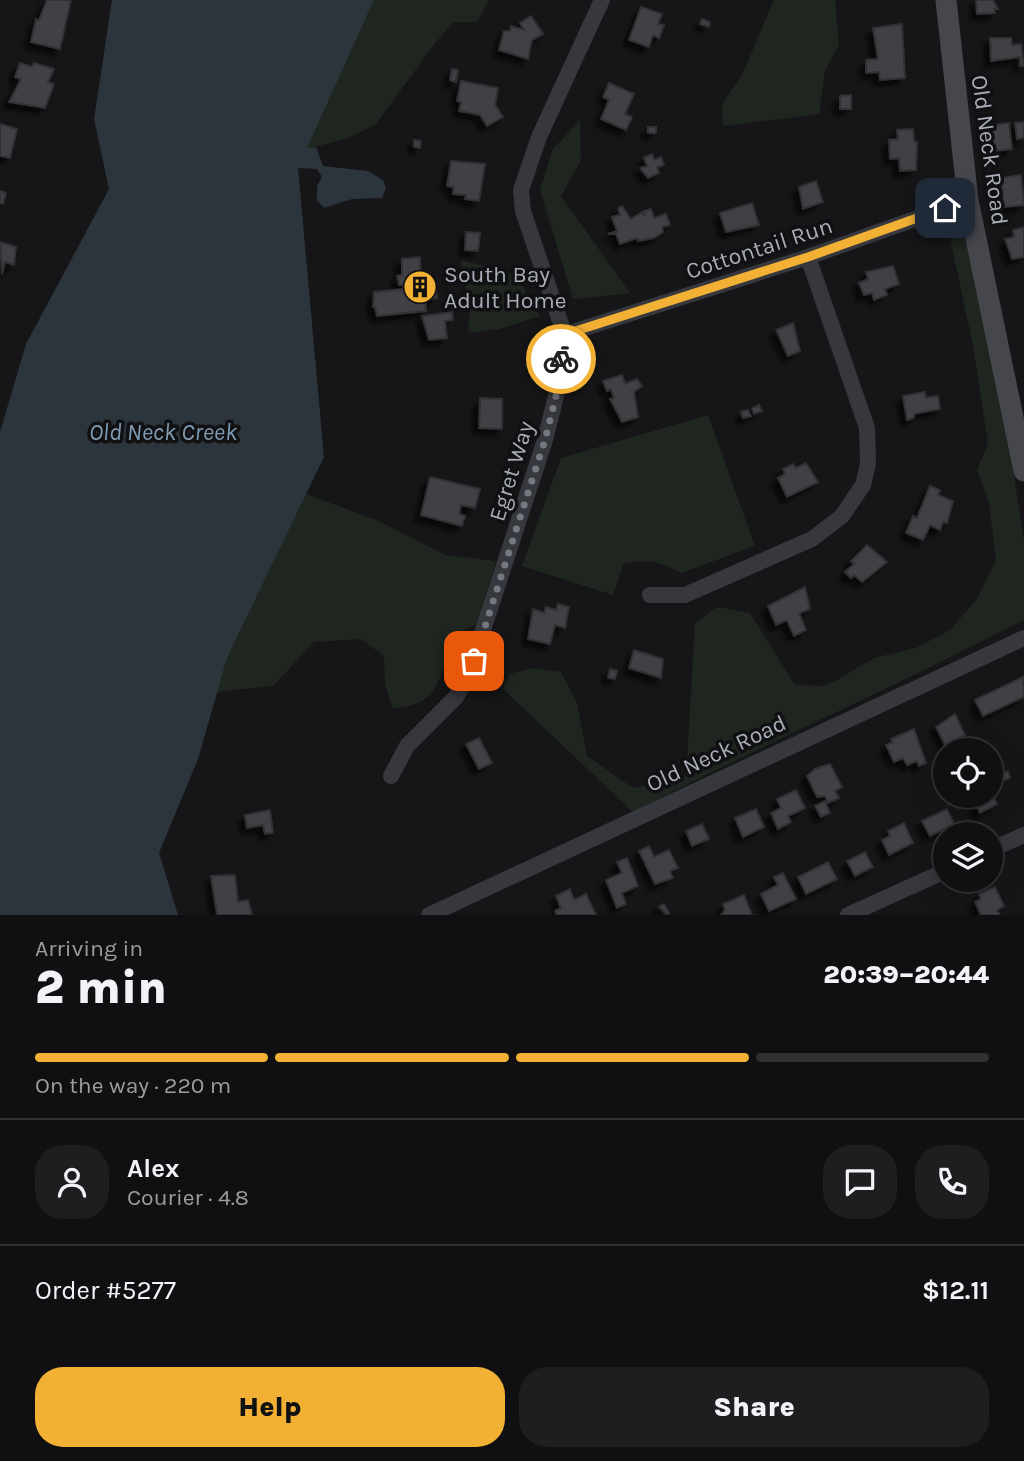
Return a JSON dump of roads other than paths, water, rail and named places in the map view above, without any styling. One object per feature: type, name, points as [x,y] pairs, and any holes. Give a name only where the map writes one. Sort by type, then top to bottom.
[{"type":"street","name":"Egret Way","points":[[391,776],[407,746],[456,697],[480,646],[545,440],[560,380],[563,335],[523,211],[521,190],[539,137],[602,0]]},
{"type":"street","name":"Old Neck Road","points":[[946,0],[968,200],[1024,471]]},
{"type":"street","name":"Cottontail Run","points":[[563,335],[808,257],[968,200]]},
{"type":"street","points":[[650,596],[685,595],[812,539],[842,516],[863,485],[868,464],[867,428],[808,257]]},
{"type":"street","name":"Old Neck Road","points":[[429,915],[1024,638]]},
{"type":"street","points":[[1003,844],[1024,835]]},
{"type":"street","points":[[848,915],[933,876]]},
{"type":"water","name":"Old Neck Creek","points":[[112,0],[374,0],[307,148],[316,147],[323,166],[368,171],[383,180],[386,188],[382,198],[352,199],[324,208],[317,200],[317,186],[322,177],[317,169],[298,168],[324,457],[227,658],[198,759],[159,853],[178,915],[0,915],[0,432],[26,344],[109,189],[94,119]]},
{"type":"place","name":"South Bay Adult Home","points":[[420,287]]}]
